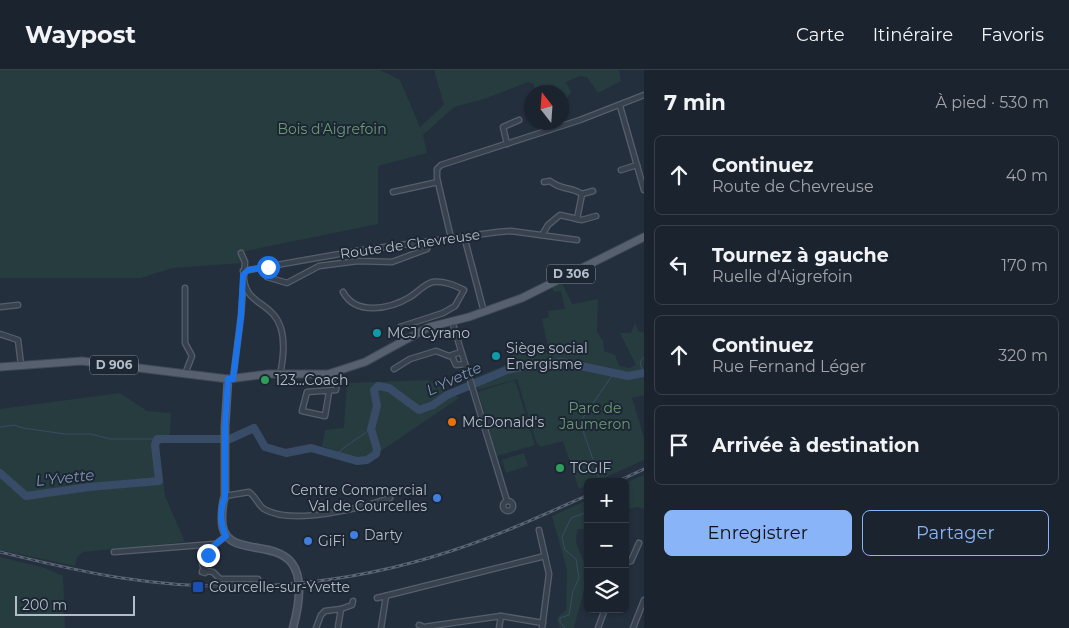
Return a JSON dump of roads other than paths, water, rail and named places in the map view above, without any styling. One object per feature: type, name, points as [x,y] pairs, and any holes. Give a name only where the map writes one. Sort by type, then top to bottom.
[{"type":"main road","name":"D 306","points":[[231,379],[328,374],[339,371],[364,362],[417,332],[484,312],[522,298],[644,237]]},
{"type":"main road","name":"D 906","points":[[0,367],[82,362],[231,379]]},
{"type":"street","points":[[451,238],[438,182],[437,169],[441,165],[620,106],[644,95]]},
{"type":"street","points":[[620,106],[644,190]]},
{"type":"street","points":[[507,144],[503,128],[519,120]]},
{"type":"street","points":[[621,170],[637,165]]},
{"type":"street","points":[[544,182],[550,181],[558,188],[576,190],[582,194]]},
{"type":"street","points":[[394,192],[438,182]]},
{"type":"street","points":[[582,194],[592,191]]},
{"type":"street","points":[[578,219],[582,194]]},
{"type":"street","points":[[542,235],[555,217],[560,215],[578,219],[588,219],[596,216]]},
{"type":"street","name":"Route de Chevreuse","points":[[245,272],[430,241],[511,231],[577,240]]},
{"type":"street","points":[[464,236],[484,312]]},
{"type":"street","points":[[260,268],[267,277],[287,283],[308,270],[327,264],[398,261],[427,249],[430,241]]},
{"type":"street","points":[[241,253],[245,262],[245,272],[241,316],[225,427],[225,496],[222,504],[222,524],[226,536],[241,545],[282,553],[293,563],[300,580],[300,592],[293,628]]},
{"type":"street","points":[[245,272],[248,294],[273,314],[282,327],[280,375]]},
{"type":"street","points":[[343,292],[356,305],[369,309],[401,301],[433,282],[446,282],[464,290],[455,306],[443,313],[400,326]]},
{"type":"street","points":[[184,288],[185,343],[192,356],[185,374]]},
{"type":"street","points":[[0,308],[18,305]]},
{"type":"street","points":[[452,321],[507,501]]},
{"type":"street","points":[[0,334],[18,340],[21,365]]},
{"type":"street","points":[[394,369],[410,359],[436,351],[452,356],[461,352]]},
{"type":"street","points":[[452,356],[456,366],[465,364]]},
{"type":"street","points":[[329,392],[325,416],[302,411],[307,392],[315,390],[329,392],[338,388],[339,371]]},
{"type":"street","points":[[225,496],[250,492],[262,508],[294,516],[364,507],[390,498]]},
{"type":"street","points":[[419,624],[424,627],[501,616],[542,625],[549,584],[539,530]]},
{"type":"street","points":[[226,536],[214,544],[202,564],[205,570],[213,572],[224,579],[258,579]]},
{"type":"street","points":[[629,562],[639,543]]},
{"type":"street","points":[[114,552],[214,544]]},
{"type":"street","points":[[377,598],[545,556]]},
{"type":"street","points":[[381,628],[386,596]]},
{"type":"street","points":[[633,628],[644,600]]},
{"type":"street","points":[[316,628],[321,615],[325,611],[341,609],[352,605],[353,601]]},
{"type":"street","points":[[338,627],[341,609]]},
{"type":"street","points":[[598,628],[604,613]]},
{"type":"street","points":[[499,628],[501,616]]},
{"type":"waterway","points":[[643,374],[640,362],[644,357]]},
{"type":"waterway","name":"L'Yvette","points":[[0,473],[26,496],[89,487],[159,481],[155,445],[157,439],[230,439],[254,428],[265,447],[286,453],[311,448],[357,461],[367,460],[376,454],[377,449],[371,429],[377,406],[374,390],[378,386],[389,388],[419,410],[433,405],[447,395],[507,370],[526,366],[562,362],[628,376],[644,373]]},
{"type":"waterway","points":[[599,477],[580,422],[614,373]]},
{"type":"waterway","name":"L'Yvette","points":[[0,427],[14,425],[65,434],[91,434],[110,439],[157,439]]},
{"type":"waterway","points":[[338,454],[342,449],[371,429]]},
{"type":"waterway","points":[[565,628],[560,622],[560,618],[569,615],[573,591],[579,578],[576,559],[565,550],[562,537],[571,518],[584,513]]},
{"type":"railway","points":[[625,478],[644,469]]},
{"type":"railway","points":[[0,552],[91,573],[163,583],[205,586],[288,584],[330,579],[411,563],[486,539],[584,497]]},
{"type":"place","name":"MCJ Cyrano","points":[[377,333]]},
{"type":"place","name":"Siège social Energisme","points":[[496,356]]},
{"type":"place","name":"123...Coach","points":[[265,380]]},
{"type":"place","name":"McDonald's","points":[[452,422]]},
{"type":"place","name":"TCGIF","points":[[560,468]]},
{"type":"place","name":"Centre Commercial Val de Courcelles","points":[[437,498]]},
{"type":"place","name":"Darty","points":[[354,535]]},
{"type":"place","name":"GiFi","points":[[308,541]]},
{"type":"place","name":"Courcelle-sur-Yvette","points":[[198,587]]},
{"type":"park label","name":"Bois d'Aigrefoin","points":[[332,129]]},
{"type":"park label","name":"Parc de Jaumeron","points":[[595,416]]}]
